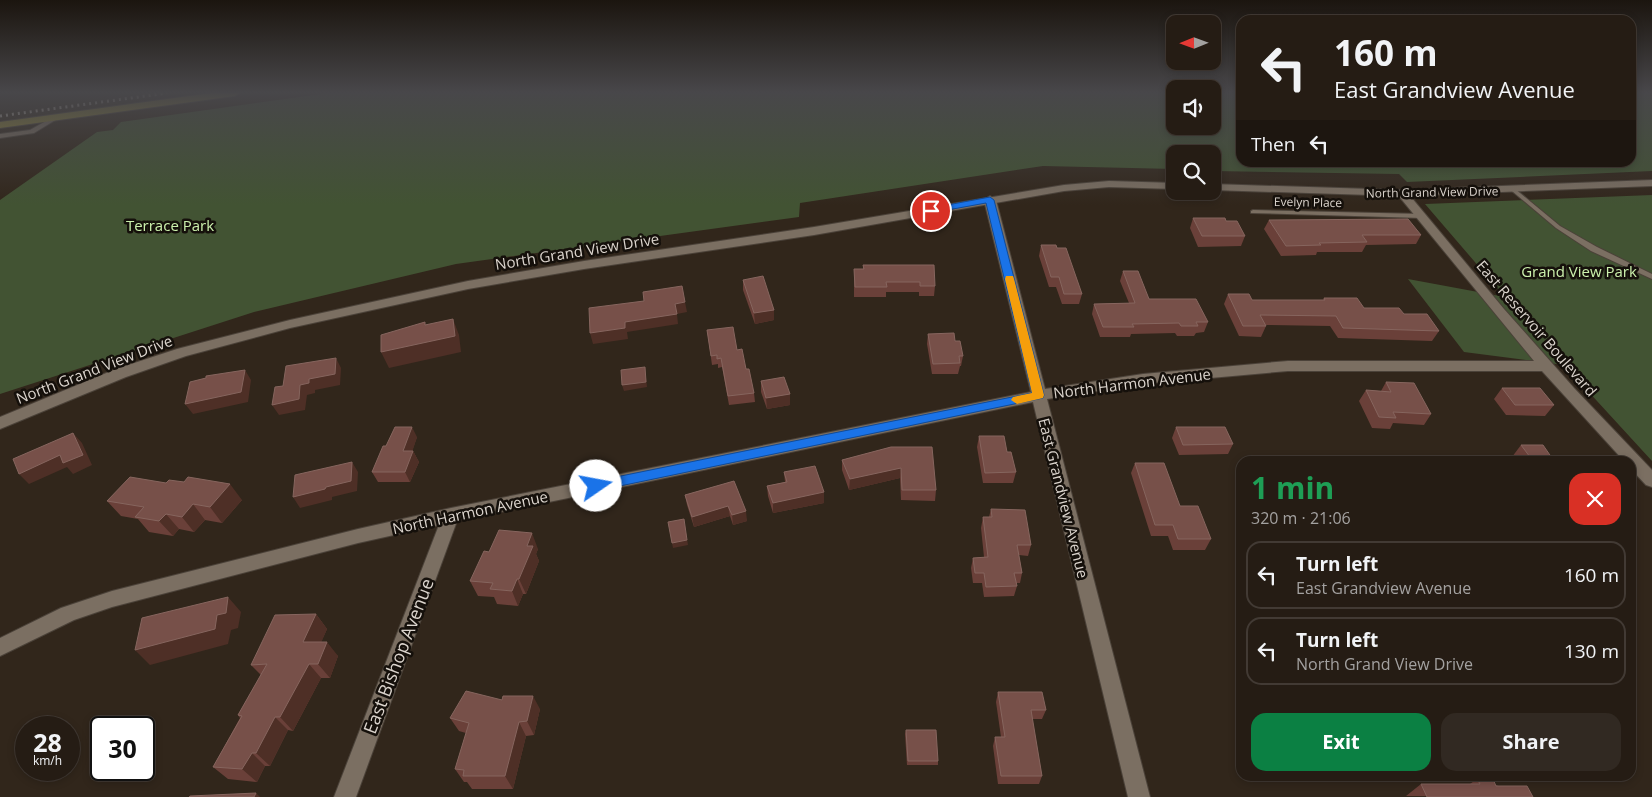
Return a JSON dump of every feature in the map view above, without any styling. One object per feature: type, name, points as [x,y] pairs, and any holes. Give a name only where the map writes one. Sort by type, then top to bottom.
[{"type":"street","name":"North Grand View Drive","points":[[1221,187],[1402,193],[1652,184]]},
{"type":"street","name":"North Grand View Drive","points":[[0,423],[152,362],[214,343],[318,318],[501,279],[814,231],[1088,185],[1166,186]]},
{"type":"street","name":"East Reservoir Boulevard","points":[[1402,193],[1499,312],[1629,456]]},
{"type":"street","name":"East Grandview Avenue","points":[[990,200],[1139,797]]},
{"type":"street","name":"North Harmon Avenue","points":[[0,647],[68,614],[112,599],[327,544],[451,516],[1038,395],[1143,379],[1288,366],[1546,366]]},
{"type":"street","name":"East Reservoir Boulevard","points":[[1636,464],[1652,481]]},
{"type":"street","name":"East Bishop Avenue","points":[[345,797],[451,516]]},
{"type":"lane","points":[[0,136],[35,130]]},
{"type":"lane","points":[[1514,190],[1558,227],[1594,249],[1652,277]]},
{"type":"lane","name":"Evelyn Place","points":[[1254,212],[1422,216]]},
{"type":"green space","name":"Terrace Park","points":[[111,130],[1166,130],[1166,135],[1221,135],[1221,130],[1236,130],[1236,167],[1636,167],[1636,130],[1652,130],[1652,171],[1407,182],[1399,174],[1221,171],[1221,145],[1166,145],[1166,169],[1043,166],[800,203],[799,217],[456,264],[254,312],[0,394],[0,200],[97,132]]},
{"type":"green space","name":"Grand View Park","points":[[1652,195],[1652,461],[1564,365],[1464,352],[1408,279],[1505,297],[1425,204]]},
{"type":"building","points":[[1193,218],[1225,218],[1226,221],[1237,221],[1245,236],[1202,236]]},
{"type":"building","points":[[1408,219],[1421,235],[1362,235],[1367,242],[1286,246],[1269,220]]},
{"type":"building","points":[[1041,245],[1056,245],[1057,248],[1066,248],[1082,294],[1064,294],[1059,277],[1051,277]]},
{"type":"building","points":[[863,265],[934,265],[935,286],[920,286],[920,282],[886,282],[887,287],[855,287],[854,269],[864,269]]},
{"type":"building","points":[[1123,271],[1138,271],[1149,299],[1196,299],[1208,322],[1196,322],[1198,326],[1181,326],[1179,323],[1132,324],[1134,327],[1103,327],[1094,304],[1135,303]]},
{"type":"building","points":[[763,276],[774,310],[754,313],[743,280]]},
{"type":"building","points":[[682,286],[685,302],[675,304],[677,314],[625,322],[625,328],[590,333],[589,308],[644,301],[643,292]]},
{"type":"building","points":[[1228,294],[1249,294],[1252,300],[1357,298],[1364,308],[1399,308],[1404,314],[1427,314],[1439,331],[1343,328],[1336,316],[1260,315],[1266,326],[1243,326]]},
{"type":"building","points":[[453,319],[455,336],[381,352],[381,335],[425,322],[425,325]]},
{"type":"building","points":[[733,327],[737,350],[742,349],[754,393],[728,396],[721,358],[717,359],[717,355],[711,356],[707,330]]},
{"type":"building","points":[[954,333],[955,341],[960,341],[963,356],[959,356],[960,363],[933,364],[928,334]]},
{"type":"building","points":[[336,358],[335,374],[309,379],[309,383],[300,385],[299,399],[272,405],[275,387],[283,386],[286,366]]},
{"type":"building","points":[[645,367],[646,382],[622,385],[621,370]]},
{"type":"building","points":[[245,370],[241,392],[185,404],[190,382],[206,378],[206,376]]},
{"type":"building","points":[[784,377],[790,394],[766,398],[761,381]]},
{"type":"building","points":[[1386,382],[1414,383],[1431,414],[1393,412],[1396,418],[1379,417],[1366,390],[1391,392]]},
{"type":"building","points":[[1502,388],[1540,388],[1554,405],[1515,405]]},
{"type":"building","points":[[395,427],[412,427],[403,451],[413,451],[405,472],[372,472],[383,446],[386,446]]},
{"type":"building","points":[[1176,427],[1225,427],[1233,444],[1183,445]]},
{"type":"building","points":[[73,433],[83,455],[63,463],[60,455],[19,474],[13,459]]},
{"type":"building","points":[[979,436],[1004,436],[1007,452],[1011,452],[1016,472],[985,473]]},
{"type":"building","points":[[1521,445],[1543,445],[1551,456],[1529,456]]},
{"type":"building","points":[[891,447],[932,447],[936,490],[902,490],[901,468],[850,479],[842,460]]},
{"type":"building","points":[[352,462],[351,481],[293,497],[295,475]]},
{"type":"building","points":[[1135,463],[1164,463],[1180,506],[1198,506],[1211,539],[1178,539],[1173,525],[1155,525]]},
{"type":"building","points":[[815,466],[824,492],[773,503],[767,486],[787,482],[784,472]]},
{"type":"building","points":[[130,477],[166,483],[169,480],[184,482],[188,477],[230,484],[210,507],[193,504],[182,517],[166,514],[159,521],[135,517],[144,507],[107,501]]},
{"type":"building","points":[[734,481],[746,511],[732,515],[728,506],[692,517],[685,495]]},
{"type":"building","points":[[991,509],[1025,510],[1031,545],[1017,545],[1022,573],[1014,573],[1017,586],[986,587],[984,573],[975,573],[973,558],[988,557],[983,517],[992,517]]},
{"type":"building","points":[[684,519],[687,540],[672,543],[668,522]]},
{"type":"building","points":[[499,530],[532,533],[527,546],[533,546],[512,591],[490,589],[493,583],[470,581],[484,551],[489,552]]},
{"type":"building","points":[[228,597],[226,613],[217,615],[215,629],[135,650],[142,618]]},
{"type":"building","points":[[316,614],[303,642],[327,642],[318,664],[309,664],[280,717],[275,717],[256,753],[252,753],[242,769],[213,767],[242,716],[238,715],[267,664],[251,665],[275,615]]},
{"type":"building","points":[[466,691],[502,700],[503,696],[533,696],[527,721],[519,722],[505,776],[463,776],[464,770],[455,769],[469,723],[450,718]]},
{"type":"building","points":[[998,692],[1042,692],[1046,710],[1031,710],[1042,776],[1001,776],[995,737],[1005,737]]},
{"type":"building","points":[[906,730],[936,730],[938,761],[908,761]]},
{"type":"building","points":[[1478,781],[1494,781],[1496,786],[1527,786],[1533,797],[1427,797],[1421,784],[1480,784]]},
{"type":"building","points":[[256,793],[254,797],[189,797],[190,796]]},
{"type":"slow traffic","points":[[1009,279],[1038,395],[1017,400]]},
{"type":"route","points":[[596,486],[1038,395],[990,200],[931,211]]}]
